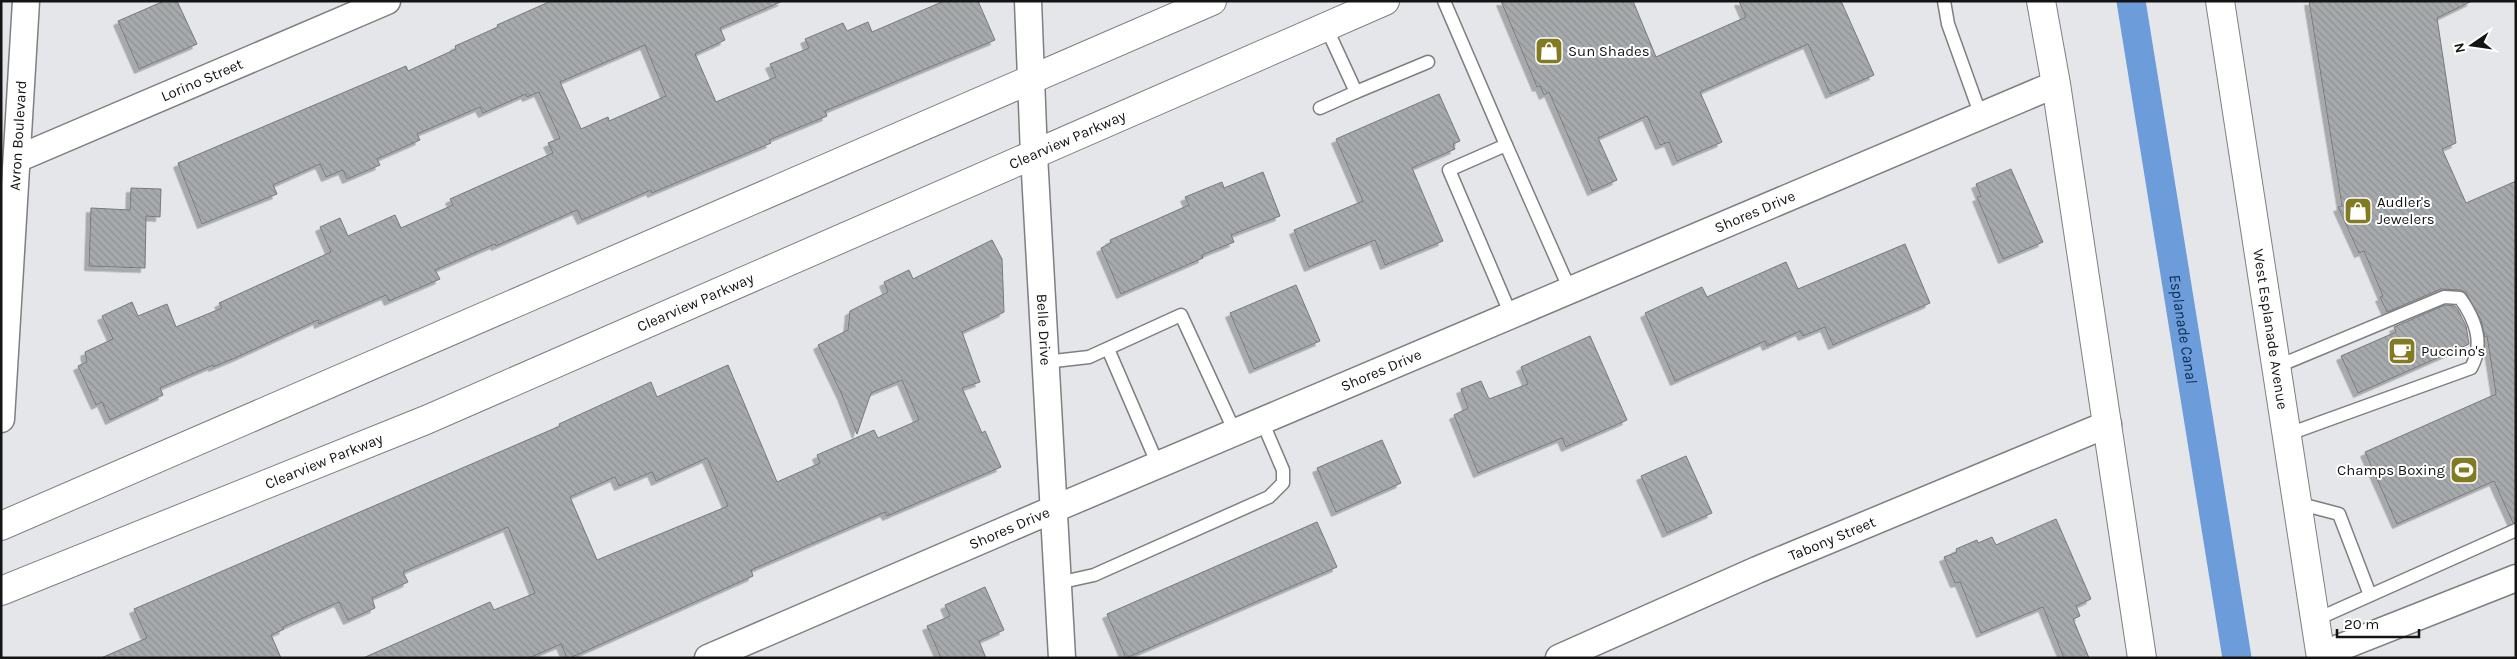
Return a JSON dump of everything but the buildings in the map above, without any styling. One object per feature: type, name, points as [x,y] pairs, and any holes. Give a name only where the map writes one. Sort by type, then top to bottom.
[{"type":"street","name":"Avron Boulevard","points":[[1,419],[26,1]]},
{"type":"street","name":"Lorino Street","points":[[17,159],[387,1]]},
{"type":"street","name":"Belle Drive","points":[[1028,1],[1034,155],[1062,658]]},
{"type":"street","points":[[1,526],[1212,1]]},
{"type":"street","name":"Clearview Parkway","points":[[1,591],[426,420],[1385,1]]},
{"type":"street","points":[[2041,1],[2056,84],[2142,658]]},
{"type":"street","name":"West Esplanade Avenue","points":[[2220,1],[2321,657]]},
{"type":"street","name":"Shores Drive","points":[[708,658],[1054,508],[2056,84]]},
{"type":"street","name":"Tabony Street","points":[[1558,658],[1757,570],[2108,424]]},
{"type":"street","points":[[2321,657],[2516,578]]},
{"type":"lane","points":[[1444,1],[1570,290]]},
{"type":"lane","points":[[1944,1],[1948,24],[1981,116]]},
{"type":"lane","points":[[1326,27],[1356,92]]},
{"type":"lane","points":[[1320,108],[1428,62]]},
{"type":"lane","points":[[1506,145],[1449,170],[1511,315]]},
{"type":"lane","points":[[2276,367],[2444,297],[2460,298],[2472,316],[2478,338],[2476,359],[2471,368],[2286,435]]},
{"type":"lane","points":[[1046,362],[1089,357],[1181,315],[1236,432]]},
{"type":"lane","points":[[1108,349],[1158,465]]},
{"type":"lane","points":[[1058,583],[1094,575],[1269,497],[1283,482],[1283,470],[1262,420]]},
{"type":"lane","points":[[2297,503],[2339,514],[2370,595]]},
{"type":"lane","points":[[2315,620],[2516,530]]},
{"type":"waterway","name":"Esplanade Canal","points":[[2131,1],[2237,658]]},
{"type":"place","name":"Sun Shades","points":[[1549,51]]},
{"type":"place","name":"Audler's Jewelers","points":[[2358,211]]},
{"type":"place","name":"Puccino's","points":[[2402,351]]},
{"type":"place","name":"Champs Boxing","points":[[2464,470]]}]
